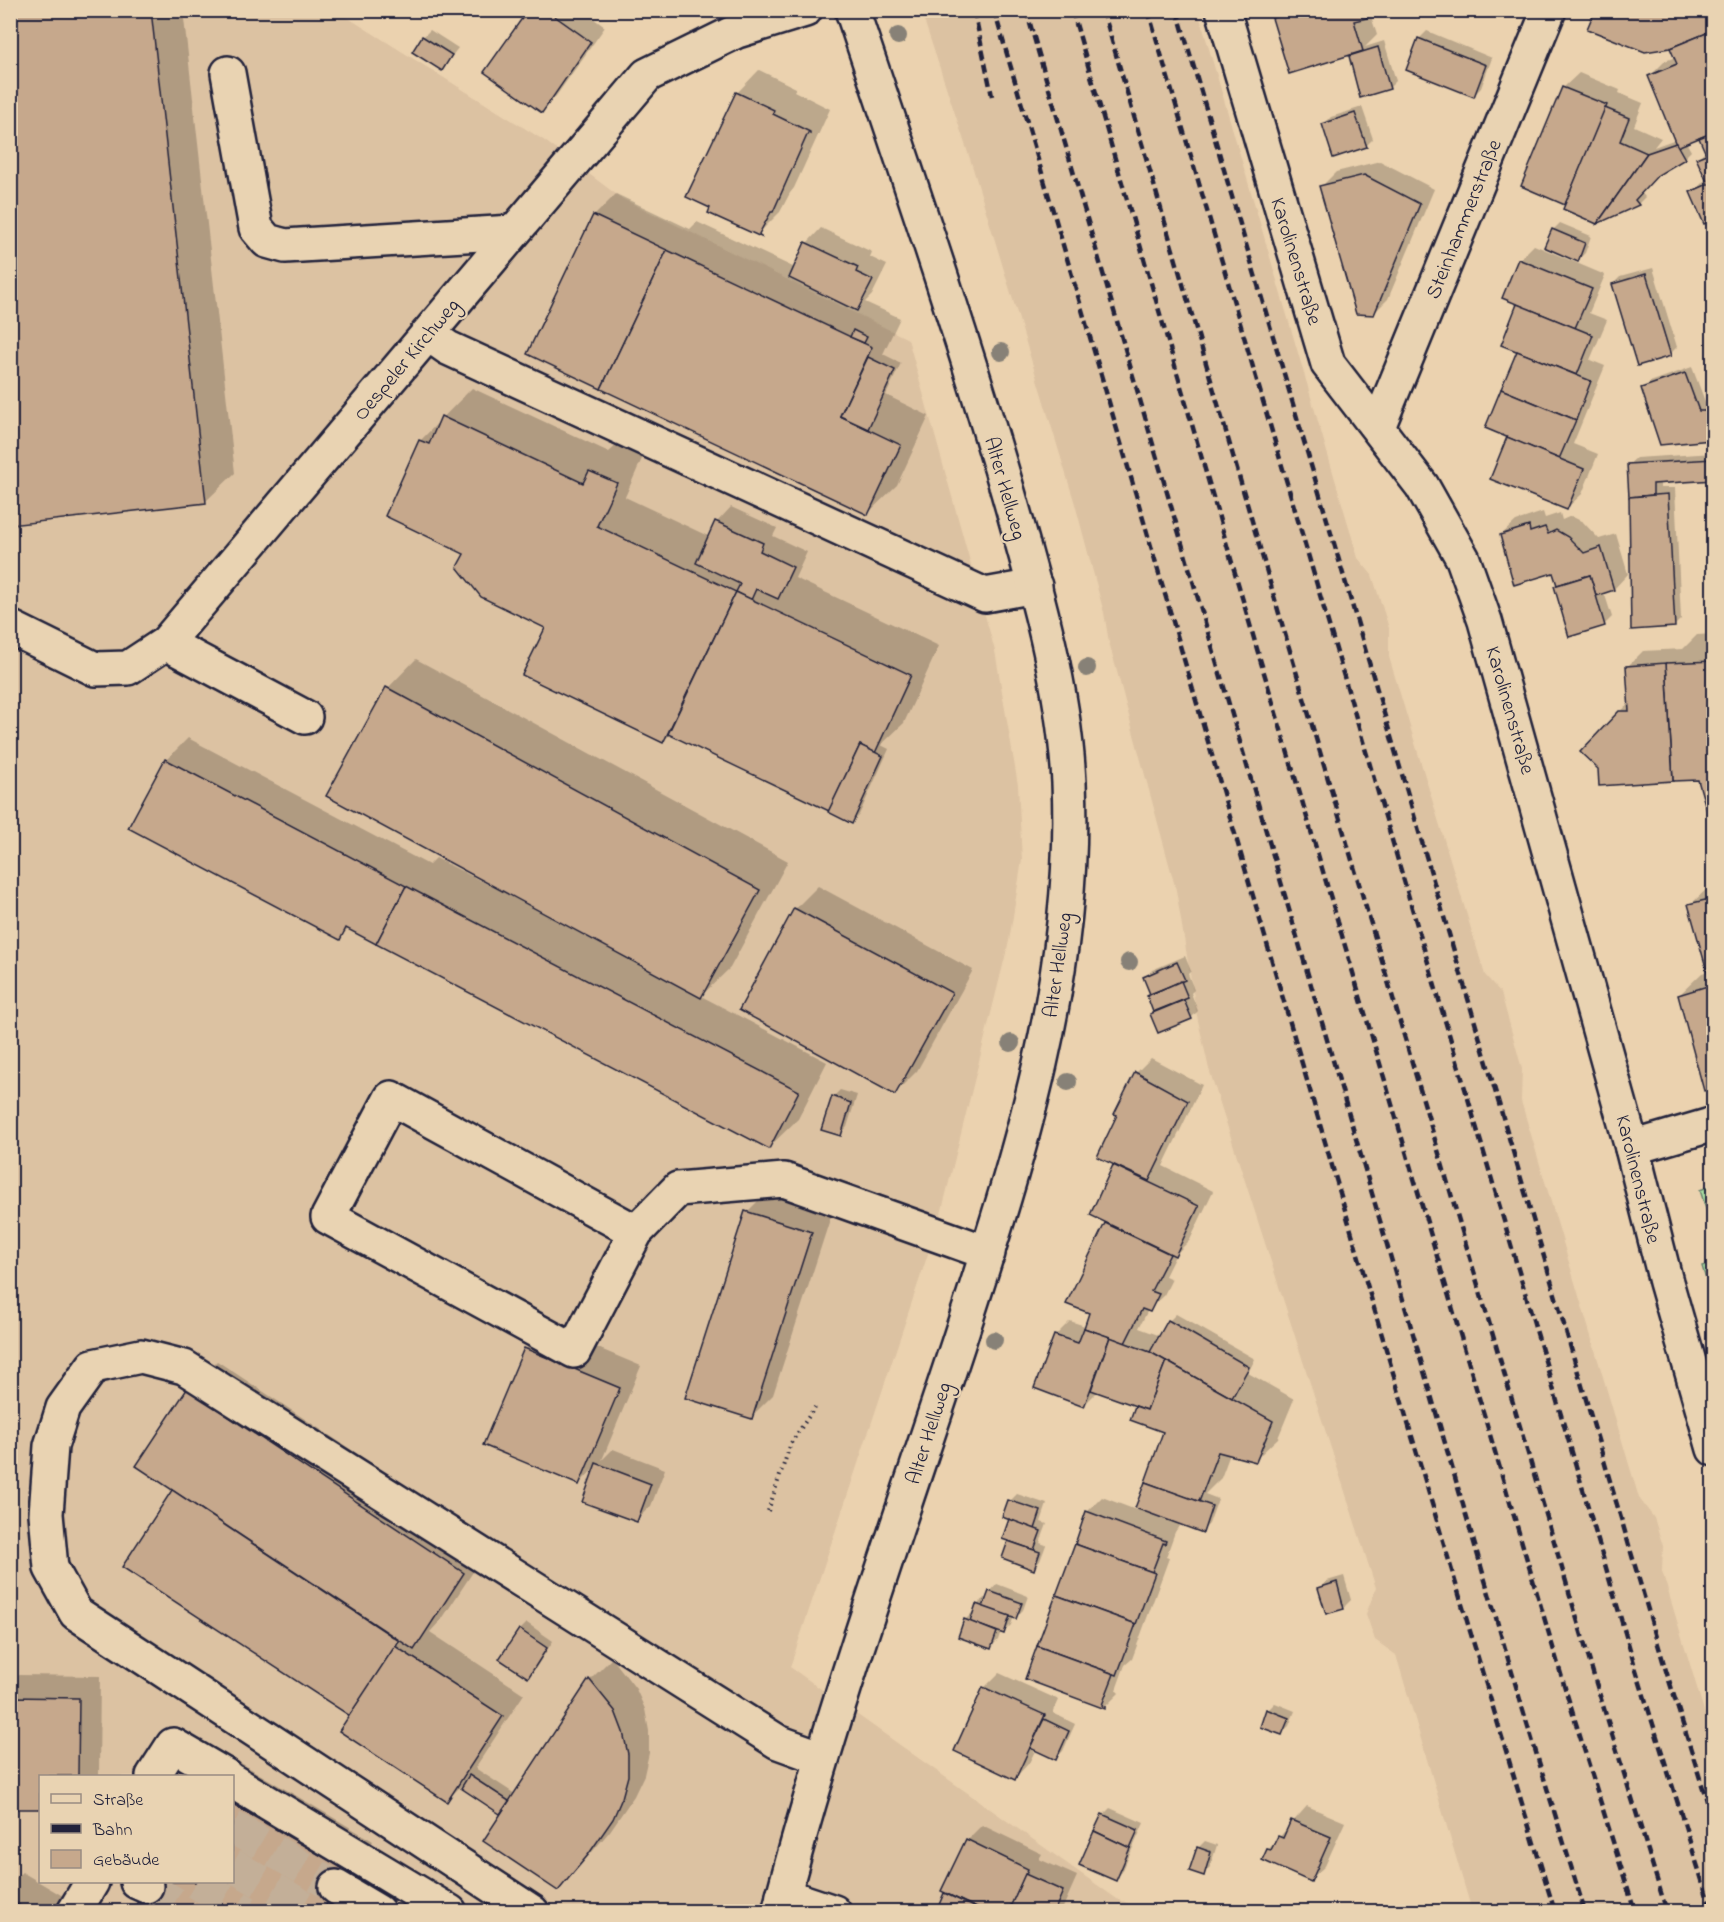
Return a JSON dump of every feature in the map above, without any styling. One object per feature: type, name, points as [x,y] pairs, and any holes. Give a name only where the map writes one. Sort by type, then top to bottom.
[{"type":"street","name":"Oespeler Kirchweg","points":[[12,628],[96,669],[128,668],[166,643],[647,75],[737,31],[805,10]]},
{"type":"street","name":"Alter Hellweg","points":[[781,1904],[822,1758],[1012,1176],[1043,1053],[1061,946],[1069,866],[1069,779],[1059,692],[1035,586],[978,388],[852,10]]},
{"type":"street","name":"Karolinenstraße","points":[[1223,10],[1328,364],[1422,486],[1463,559],[1485,621],[1632,1148],[1666,1282],[1713,1449]]},
{"type":"street","name":"Steinhammerstraße","points":[[1378,427],[1549,10]]},
{"type":"street","points":[[228,73],[256,228],[267,241],[285,246],[513,232]]},
{"type":"street","points":[[428,334],[448,348],[985,595],[1035,586]]},
{"type":"street","points":[[166,643],[305,717]]},
{"type":"street","points":[[636,1233],[392,1098],[328,1217],[574,1351],[636,1233],[678,1189],[784,1180],[988,1253]]},
{"type":"street","points":[[1632,1148],[1713,1124]]},
{"type":"street","points":[[532,1911],[76,1613],[51,1568],[45,1514],[51,1446],[63,1408],[93,1366],[141,1356],[184,1367],[778,1742],[822,1758]]},
{"type":"street","points":[[154,1775],[173,1745],[224,1775]]},
{"type":"street","points":[[234,1781],[450,1911]]},
{"type":"street","points":[[74,1911],[91,1883]]},
{"type":"street","points":[[336,1887],[378,1911]]},
{"type":"street","points":[[781,1904],[834,1911]]},
{"type":"path","points":[[768,1511],[791,1443],[814,1407]]},
{"type":"shaded area","points":[[11,11],[337,11],[545,141],[621,198],[908,339],[995,651],[1018,785],[1022,860],[1009,941],[940,1218],[790,1667],[1117,1899],[1148,1911],[11,1912]]},
{"type":"shaded area","points":[[921,11],[1198,11],[1358,558],[1372,575],[1389,628],[1389,657],[1485,975],[1501,993],[1522,1069],[1521,1101],[1639,1498],[1654,1518],[1663,1546],[1662,1571],[1713,1741],[1713,1911],[1472,1911],[1396,1655],[1375,1640],[1366,1614],[1376,1588],[1209,1069],[1197,1016],[1176,890],[1109,642],[1104,613],[1075,504],[972,165]]},
{"type":"green space","points":[[1714,1185],[1713,1231],[1700,1190]]},
{"type":"green space","points":[[1714,1263],[1713,1303],[1702,1266]]},
{"type":"building","points":[[10,10],[151,10],[206,503],[10,525]]},
{"type":"building","points":[[528,10],[546,10],[591,42],[542,113],[484,72]]},
{"type":"building","points":[[1270,10],[1297,10],[1272,18]]},
{"type":"building","points":[[1297,10],[1365,10],[1367,18],[1354,21],[1363,51],[1289,74],[1272,18]]},
{"type":"building","points":[[1595,10],[1714,10],[1714,30],[1670,48],[1645,52],[1587,29]]},
{"type":"building","points":[[1714,30],[1714,132],[1677,147],[1648,76],[1677,64],[1670,48]]},
{"type":"building","points":[[422,36],[452,55],[442,71],[412,52]]},
{"type":"building","points":[[1418,38],[1486,65],[1474,97],[1406,70]]},
{"type":"building","points":[[1378,47],[1390,89],[1360,98],[1349,56]]},
{"type":"building","points":[[1562,87],[1607,105],[1565,205],[1521,186]]},
{"type":"building","points":[[736,92],[774,110],[773,114],[810,132],[773,212],[759,234],[761,237],[708,213],[710,208],[686,197]]},
{"type":"building","points":[[1605,108],[1629,118],[1620,141],[1647,153],[1597,224],[1563,209]]},
{"type":"building","points":[[1355,113],[1367,147],[1333,158],[1322,124]]},
{"type":"building","points":[[1714,132],[1714,220],[1704,224],[1690,192],[1708,184],[1696,158],[1706,154],[1699,138]]},
{"type":"building","points":[[1676,143],[1685,159],[1658,175],[1635,200],[1639,205],[1597,224],[1647,153]]},
{"type":"building","points":[[1364,175],[1420,204],[1374,315],[1356,314],[1319,186]]},
{"type":"building","points":[[593,215],[667,250],[601,389],[527,354]]},
{"type":"building","points":[[1552,229],[1585,243],[1578,262],[1544,247]]},
{"type":"building","points":[[805,242],[858,267],[856,272],[873,280],[857,311],[789,278]]},
{"type":"building","points":[[667,250],[872,347],[840,416],[901,445],[868,515],[601,389]]},
{"type":"building","points":[[1518,259],[1592,289],[1575,328],[1502,298]]},
{"type":"building","points":[[1646,274],[1671,356],[1637,366],[1612,284]]},
{"type":"building","points":[[1517,304],[1593,335],[1577,375],[1501,345]]},
{"type":"building","points":[[853,330],[867,337],[864,343],[850,337]]},
{"type":"building","points":[[1517,351],[1591,381],[1576,420],[1501,389]]},
{"type":"building","points":[[868,357],[895,370],[868,429],[840,416]]},
{"type":"building","points":[[1685,373],[1699,411],[1707,411],[1711,440],[1660,445],[1641,388]]},
{"type":"building","points":[[1501,389],[1576,420],[1559,459],[1485,428]]},
{"type":"building","points":[[441,416],[583,483],[589,471],[617,483],[597,526],[736,592],[663,743],[522,675],[545,628],[481,597],[457,567],[464,554],[385,516],[419,440],[429,444]]},
{"type":"building","points":[[1507,437],[1584,469],[1567,510],[1490,479]]},
{"type":"building","points":[[1714,459],[1714,480],[1653,484],[1653,495],[1629,497],[1627,464]]},
{"type":"building","points":[[1668,494],[1675,627],[1631,630],[1629,497]]},
{"type":"building","points":[[715,521],[763,543],[760,551],[793,567],[778,599],[756,589],[751,600],[736,592],[740,584],[696,563]]},
{"type":"building","points":[[1529,526],[1530,532],[1545,527],[1548,534],[1556,530],[1568,537],[1584,553],[1601,547],[1614,590],[1596,596],[1590,575],[1557,585],[1553,573],[1514,585],[1500,535]]},
{"type":"building","points":[[1590,575],[1605,626],[1569,637],[1554,586]]},
{"type":"building","points":[[736,592],[911,675],[875,753],[860,745],[829,811],[668,734]]},
{"type":"building","points":[[1714,661],[1714,836],[1698,780],[1673,781],[1666,663]]},
{"type":"building","points":[[1666,663],[1673,781],[1599,786],[1598,769],[1580,752],[1619,711],[1629,711],[1626,666]]},
{"type":"building","points":[[386,687],[760,890],[701,998],[326,796]]},
{"type":"building","points":[[860,745],[883,756],[852,824],[828,812]]},
{"type":"building","points":[[165,759],[406,886],[376,944],[346,928],[340,940],[128,828]]},
{"type":"building","points":[[406,886],[799,1091],[769,1149],[376,944]]},
{"type":"building","points":[[1714,898],[1714,984],[1711,985],[1688,904]]},
{"type":"building","points":[[794,908],[952,993],[895,1095],[739,1010]]},
{"type":"building","points":[[1177,962],[1185,980],[1150,994],[1143,977]]},
{"type":"building","points":[[1181,981],[1188,998],[1153,1012],[1147,996]]},
{"type":"building","points":[[1714,984],[1714,1089],[1704,1091],[1678,995]]},
{"type":"building","points":[[1184,1000],[1192,1019],[1158,1033],[1150,1014]]},
{"type":"building","points":[[1135,1072],[1188,1101],[1149,1181],[1097,1157],[1117,1115],[1114,1114]]},
{"type":"building","points":[[832,1096],[851,1103],[841,1136],[821,1130]]},
{"type":"building","points":[[1113,1165],[1199,1206],[1175,1256],[1090,1215]]},
{"type":"building","points":[[745,1211],[812,1232],[752,1419],[685,1398]]},
{"type":"building","points":[[1105,1223],[1170,1254],[1151,1291],[1159,1294],[1150,1312],[1142,1309],[1125,1343],[1084,1328],[1089,1313],[1066,1304]]},
{"type":"building","points":[[1168,1320],[1249,1367],[1232,1398],[1150,1352]]},
{"type":"building","points":[[1084,1328],[1110,1337],[1084,1407],[1034,1388],[1054,1335],[1078,1343]]},
{"type":"building","points":[[1110,1337],[1150,1352],[1166,1361],[1147,1410],[1091,1390]]},
{"type":"building","points":[[524,1348],[620,1388],[579,1485],[483,1445]]},
{"type":"building","points":[[1166,1361],[1273,1421],[1256,1462],[1218,1452],[1199,1502],[1145,1482],[1163,1432],[1130,1420],[1135,1406],[1147,1410]]},
{"type":"building","points":[[187,1389],[464,1573],[414,1650],[136,1466]]},
{"type":"building","points":[[596,1463],[651,1484],[637,1522],[582,1502]]},
{"type":"building","points":[[1145,1482],[1212,1506],[1203,1533],[1135,1508]]},
{"type":"building","points":[[172,1490],[399,1641],[350,1716],[122,1567]]},
{"type":"building","points":[[1008,1500],[1041,1511],[1035,1529],[1002,1517]]},
{"type":"building","points":[[1086,1511],[1166,1541],[1165,1544],[1163,1543],[1152,1572],[1075,1544]]},
{"type":"building","points":[[1009,1519],[1041,1531],[1034,1550],[1002,1539]]},
{"type":"building","points":[[1008,1541],[1040,1552],[1034,1570],[1002,1558]]},
{"type":"building","points":[[1075,1544],[1155,1573],[1136,1624],[1056,1595]]},
{"type":"building","points":[[1337,1582],[1344,1609],[1326,1614],[1318,1588]]},
{"type":"building","points":[[989,1591],[1022,1603],[1016,1619],[983,1607]]},
{"type":"building","points":[[1056,1595],[1136,1624],[1117,1675],[1037,1646]]},
{"type":"building","points":[[976,1604],[1010,1616],[1004,1634],[970,1622]]},
{"type":"building","points":[[964,1619],[997,1632],[991,1649],[958,1637]]},
{"type":"building","points":[[519,1629],[547,1648],[528,1678],[499,1659]]},
{"type":"building","points":[[395,1646],[503,1716],[447,1802],[339,1731]]},
{"type":"building","points":[[1037,1646],[1114,1674],[1102,1705],[1105,1709],[1025,1679]]},
{"type":"building","points":[[589,1679],[615,1711],[628,1754],[628,1776],[613,1819],[588,1855],[558,1891],[483,1841]]},
{"type":"building","points":[[983,1687],[1045,1715],[1015,1780],[954,1751]]},
{"type":"building","points":[[10,1697],[79,1698],[78,1775],[39,1775],[39,1809],[10,1809]]},
{"type":"building","points":[[1266,1709],[1289,1718],[1282,1735],[1260,1727]]},
{"type":"building","points":[[1044,1719],[1069,1731],[1056,1760],[1030,1748]]},
{"type":"building","points":[[469,1775],[509,1801],[500,1814],[461,1788]]},
{"type":"building","points":[[234,1805],[346,1870],[322,1912],[132,1912],[148,1883],[234,1883]]},
{"type":"building","points":[[1102,1814],[1138,1830],[1130,1848],[1094,1831]]},
{"type":"building","points":[[1291,1820],[1331,1837],[1311,1882],[1262,1860],[1267,1849],[1271,1850],[1278,1836],[1283,1838]]},
{"type":"building","points":[[1094,1831],[1130,1848],[1116,1881],[1079,1865]]},
{"type":"building","points":[[966,1839],[1028,1869],[1008,1912],[985,1912],[941,1891]]},
{"type":"building","points":[[1197,1847],[1211,1852],[1204,1876],[1189,1871]]},
{"type":"building","points":[[1025,1874],[1063,1891],[1054,1912],[1008,1912]]},
{"type":"building","points":[[944,1893],[985,1912],[936,1912]]},
{"type":"building","points":[[10,1900],[31,1912],[10,1912]]},
{"type":"tunnel","points":[[234,1828],[336,1887]]},
{"type":"tunnel","points":[[234,1866],[313,1912]]},
{"type":"tunnel","points":[[198,1883],[247,1912]]},
{"type":"tunnel","points":[[146,1886],[189,1912]]},
{"type":"railway","points":[[974,10],[992,96]]},
{"type":"railway","points":[[994,10],[1342,1200],[1555,1912]]},
{"type":"railway","points":[[1026,10],[1523,1710],[1585,1912]]},
{"type":"railway","points":[[1072,10],[1257,649],[1568,1698],[1635,1912]]},
{"type":"railway","points":[[1103,10],[1285,634],[1596,1683],[1667,1912]]},
{"type":"railway","points":[[1148,10],[1636,1670],[1712,1912]]},
{"type":"railway","points":[[1177,10],[1663,1661],[1714,1823]]}]
